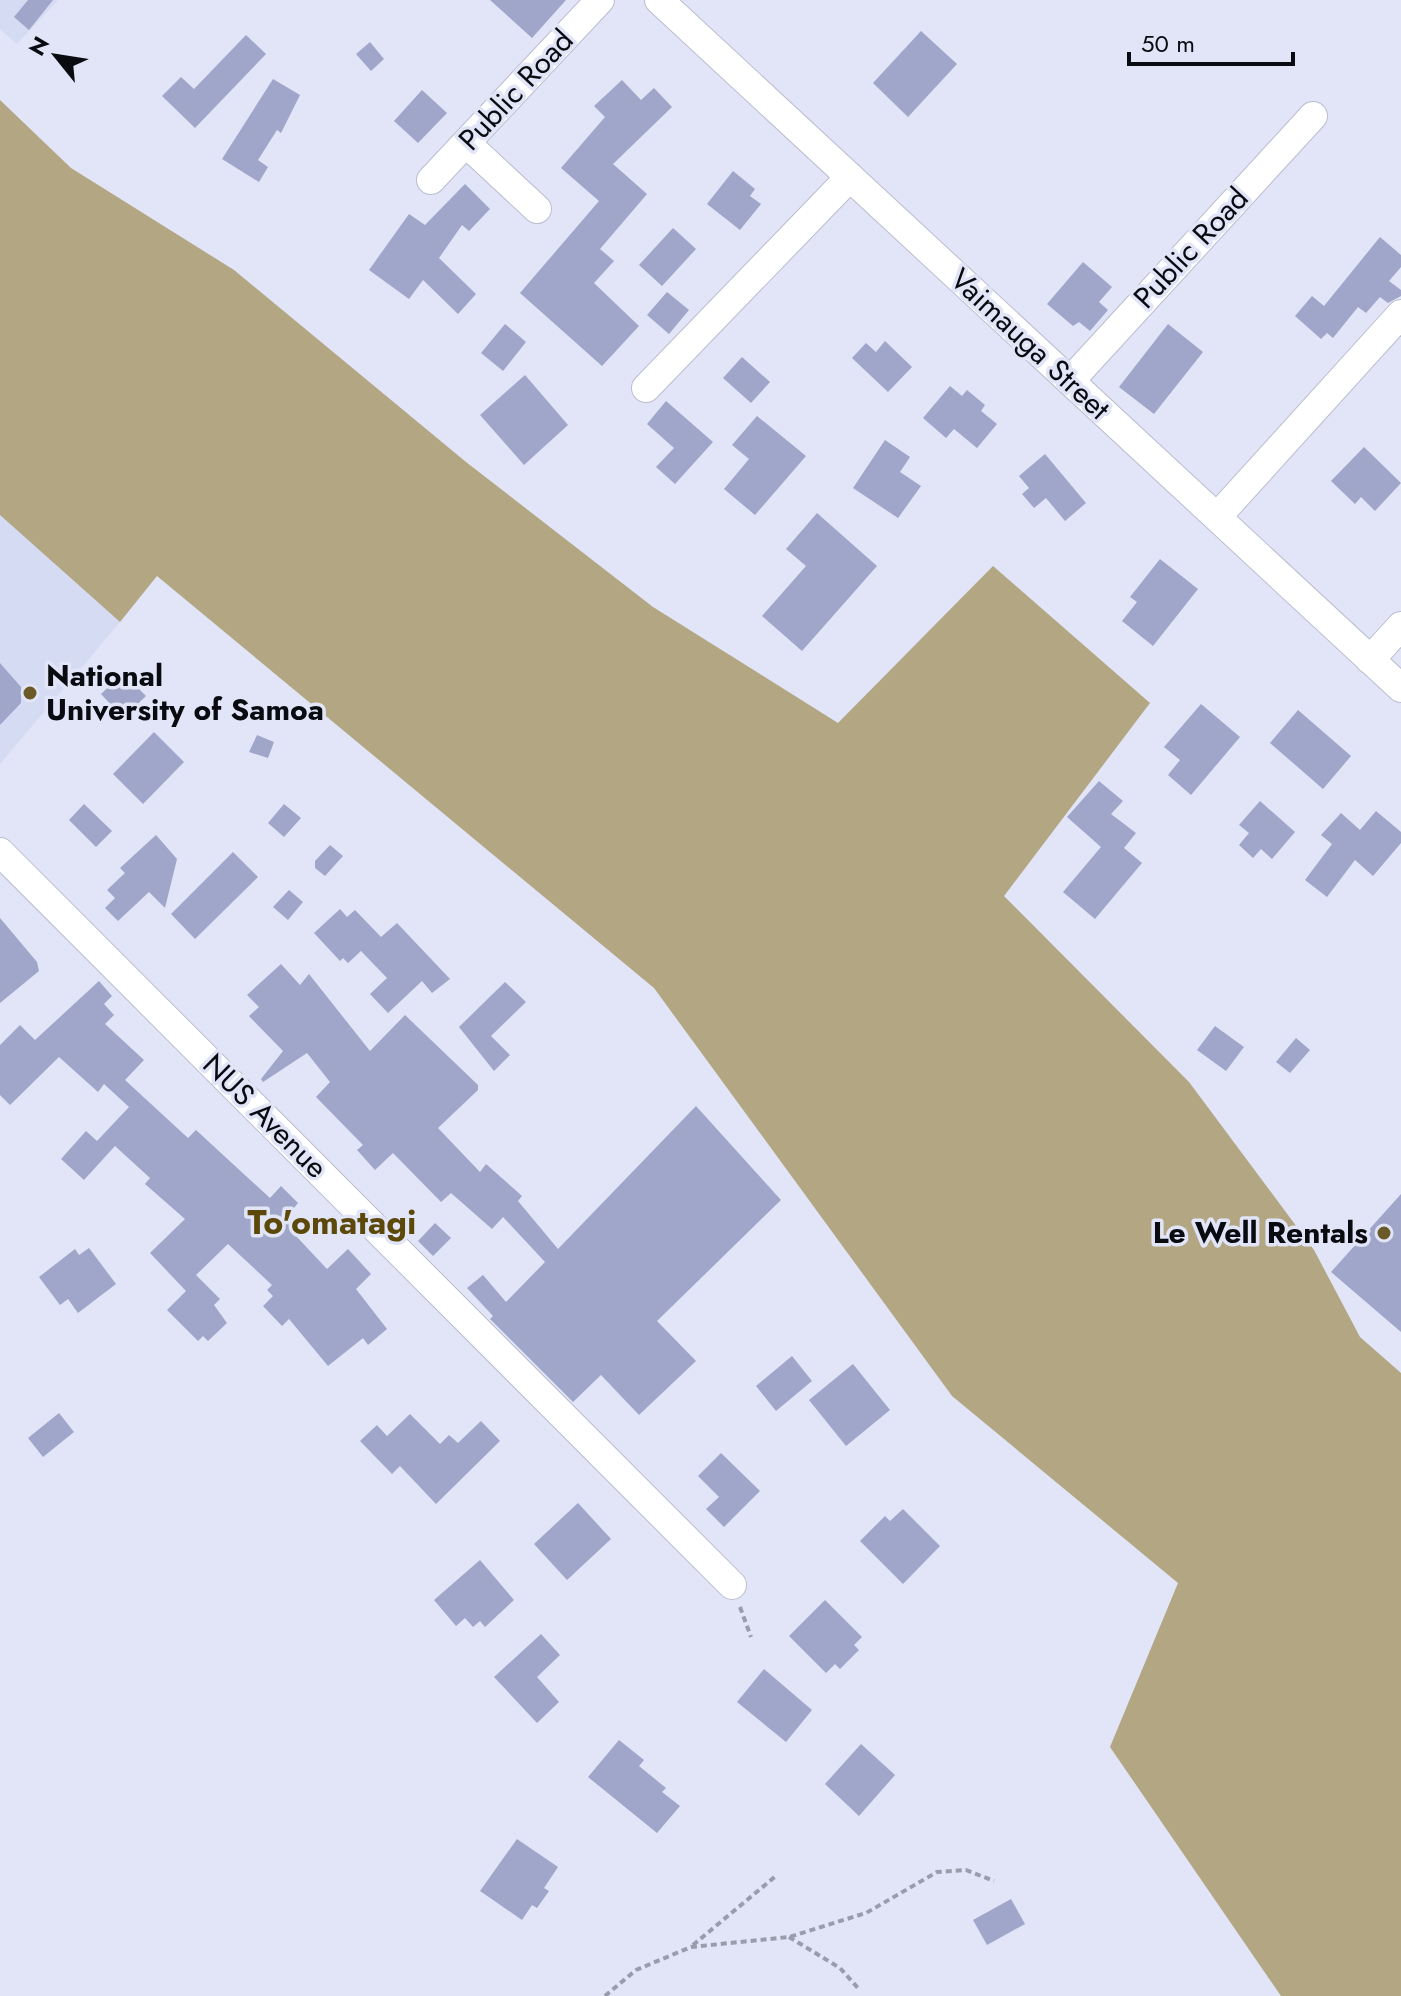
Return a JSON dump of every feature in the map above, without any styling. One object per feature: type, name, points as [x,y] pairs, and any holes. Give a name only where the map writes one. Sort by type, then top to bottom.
[{"type":"street","name":"Public Road","points":[[431,180],[600,0]]},
{"type":"street","name":"Vaimauga Street","points":[[659,0],[1401,688]]},
{"type":"street","name":"Public Road","points":[[1070,381],[1313,116]]},
{"type":"street","points":[[466,143],[537,209]]},
{"type":"street","points":[[646,388],[850,177]]},
{"type":"street","points":[[1217,517],[1401,314]]},
{"type":"street","points":[[1370,660],[1401,626]]},
{"type":"street","name":"NUS Avenue","points":[[0,852],[732,1585]]},
{"type":"path","points":[[732,1585],[751,1637]]},
{"type":"path","points":[[605,1996],[636,1970],[691,1947],[789,1937],[866,1913],[937,1872],[966,1870],[994,1881]]},
{"type":"path","points":[[691,1947],[777,1875]]},
{"type":"path","points":[[789,1937],[840,1968],[858,1988]]},
{"type":"shaded area","points":[[0,0],[58,0],[17,44],[0,29]]},
{"type":"shaded area","points":[[0,100],[71,168],[234,270],[466,462],[653,607],[838,723],[993,566],[1150,703],[1004,896],[1189,1082],[1314,1250],[1360,1337],[1401,1373],[1401,1996],[1281,1996],[1110,1747],[1178,1583],[952,1396],[654,988],[157,576],[120,622],[0,515]]},
{"type":"shaded area","name":"National University of Samoa","points":[[0,515],[120,622],[0,764]]},
{"type":"building","points":[[28,0],[53,0],[29,30],[14,17]]},
{"type":"building","points":[[490,0],[566,0],[532,38]]},
{"type":"building","points":[[921,31],[957,64],[908,117],[873,83]]},
{"type":"building","points":[[246,35],[266,54],[195,128],[162,96],[181,77],[194,89]]},
{"type":"building","points":[[370,42],[384,59],[371,71],[356,54]]},
{"type":"building","points":[[273,79],[300,95],[281,133],[277,130],[258,160],[268,167],[259,182],[222,159]]},
{"type":"building","points":[[622,80],[641,100],[654,88],[672,107],[613,164],[647,194],[600,249],[614,261],[594,283],[639,326],[602,366],[520,293],[599,201],[561,168],[605,117],[594,106]]},
{"type":"building","points":[[422,90],[447,113],[418,143],[394,121]]},
{"type":"building","points":[[733,171],[755,189],[750,196],[761,204],[740,230],[707,204]]},
{"type":"building","points":[[465,184],[490,209],[469,231],[462,225],[439,258],[476,294],[458,314],[423,280],[409,299],[369,270],[409,214],[425,225]]},
{"type":"building","points":[[673,228],[696,249],[662,286],[639,265]]},
{"type":"building","points":[[1380,237],[1401,255],[1401,267],[1389,281],[1401,290],[1401,296],[1388,303],[1380,297],[1366,313],[1358,307],[1333,338],[1327,333],[1321,339],[1295,316],[1312,296],[1324,306]]},
{"type":"building","points":[[1083,262],[1112,287],[1099,302],[1108,310],[1090,331],[1079,322],[1073,326],[1047,304]]},
{"type":"building","points":[[667,292],[689,310],[669,334],[647,315]]},
{"type":"building","points":[[505,324],[526,342],[503,371],[481,353]]},
{"type":"building","points":[[1168,324],[1203,352],[1154,414],[1119,387]]},
{"type":"building","points":[[885,341],[912,367],[888,392],[852,358],[866,343],[876,352]]},
{"type":"building","points":[[742,357],[770,382],[751,403],[723,378]]},
{"type":"building","points":[[525,375],[568,425],[524,465],[480,415]]},
{"type":"building","points":[[950,386],[962,396],[967,390],[985,405],[981,411],[997,424],[977,448],[954,429],[946,438],[923,418]]},
{"type":"building","points":[[666,401],[713,442],[675,484],[656,467],[674,448],[647,424]]},
{"type":"building","points":[[757,416],[806,456],[755,515],[724,489],[749,459],[732,445]]},
{"type":"building","points":[[885,440],[910,457],[900,472],[921,486],[898,518],[853,488]]},
{"type":"building","points":[[1364,447],[1401,483],[1375,511],[1361,497],[1355,504],[1331,481]]},
{"type":"building","points":[[1045,454],[1086,503],[1065,521],[1046,498],[1034,508],[1022,494],[1029,488],[1019,476]]},
{"type":"building","points":[[817,513],[877,566],[802,651],[762,616],[806,566],[786,549]]},
{"type":"building","points":[[1160,559],[1198,589],[1153,646],[1122,621],[1137,602],[1130,597]]},
{"type":"building","points":[[0,663],[21,687],[21,703],[0,725]]},
{"type":"building","points":[[123,673],[146,696],[123,718],[101,694]]},
{"type":"building","points":[[1201,704],[1240,737],[1191,795],[1168,775],[1180,760],[1164,747]]},
{"type":"building","points":[[1298,710],[1351,756],[1323,789],[1270,743]]},
{"type":"building","points":[[154,732],[184,762],[143,804],[113,774]]},
{"type":"building","points":[[257,735],[274,742],[268,758],[249,752]]},
{"type":"building","points":[[1099,781],[1123,801],[1111,814],[1136,833],[1124,848],[1142,863],[1095,919],[1063,892],[1101,847],[1067,817]]},
{"type":"building","points":[[1260,801],[1295,832],[1272,859],[1261,849],[1253,858],[1239,845],[1249,833],[1239,825]]},
{"type":"building","points":[[84,804],[112,831],[96,847],[69,820]]},
{"type":"building","points":[[284,804],[301,818],[284,837],[268,823]]},
{"type":"building","points":[[1376,811],[1401,832],[1401,843],[1373,876],[1355,860],[1327,897],[1305,880],[1332,844],[1321,835],[1341,813],[1360,830]]},
{"type":"building","points":[[156,835],[177,859],[165,908],[149,892],[118,921],[105,908],[115,898],[107,890],[125,873],[120,868]]},
{"type":"building","points":[[330,845],[343,856],[325,876],[315,868],[315,861]]},
{"type":"building","points":[[233,852],[258,877],[195,939],[171,914]]},
{"type":"building","points":[[289,890],[303,902],[288,920],[273,907]]},
{"type":"building","points":[[340,909],[347,917],[355,910],[381,937],[397,923],[450,979],[432,993],[422,981],[388,1013],[370,994],[387,978],[361,951],[348,963],[343,958],[340,961],[314,933]]},
{"type":"building","points":[[0,918],[37,962],[39,971],[0,1003]]},
{"type":"building","points":[[281,964],[300,985],[309,974],[370,1051],[405,1015],[478,1085],[478,1090],[438,1128],[480,1172],[486,1164],[522,1196],[518,1201],[558,1249],[696,1106],[781,1200],[657,1321],[696,1361],[639,1415],[601,1375],[573,1402],[490,1319],[493,1316],[467,1288],[483,1275],[506,1302],[545,1262],[503,1217],[492,1229],[451,1193],[441,1202],[393,1153],[375,1170],[357,1150],[363,1145],[316,1097],[330,1082],[307,1053],[263,1082],[261,1079],[283,1051],[249,1016],[259,1007],[247,995]]},
{"type":"building","points":[[99,981],[112,996],[104,1004],[114,1015],[105,1024],[144,1060],[125,1080],[188,1138],[196,1130],[270,1198],[281,1186],[298,1203],[289,1214],[304,1228],[296,1236],[327,1269],[348,1249],[371,1274],[356,1289],[387,1329],[368,1345],[363,1338],[328,1366],[289,1319],[282,1326],[263,1306],[273,1296],[267,1290],[272,1285],[228,1244],[196,1275],[220,1299],[214,1305],[227,1323],[208,1341],[203,1336],[198,1341],[167,1310],[186,1291],[150,1253],[185,1219],[145,1184],[150,1178],[115,1146],[84,1180],[61,1159],[86,1131],[97,1141],[129,1107],[104,1084],[98,1092],[59,1057],[10,1105],[0,1095],[0,1045],[20,1025],[35,1040]]},
{"type":"building","points":[[505,982],[526,1002],[491,1036],[510,1055],[494,1071],[459,1027]]},
{"type":"building","points":[[1215,1026],[1244,1047],[1226,1071],[1197,1050]]},
{"type":"building","points":[[1296,1038],[1310,1050],[1290,1073],[1276,1062]]},
{"type":"building","name":"Le Well Rentals","points":[[1401,1194],[1401,1332],[1331,1272]]},
{"type":"building","points":[[435,1223],[451,1238],[433,1256],[418,1241]]},
{"type":"building","points":[[89,1248],[116,1284],[78,1313],[68,1299],[60,1305],[39,1277],[75,1249],[79,1255]]},
{"type":"building","points":[[792,1356],[812,1381],[776,1411],[756,1386]]},
{"type":"building","points":[[853,1364],[890,1410],[846,1446],[809,1400]]},
{"type":"building","points":[[59,1413],[74,1432],[43,1457],[28,1438]]},
{"type":"building","points":[[410,1414],[440,1444],[449,1435],[458,1443],[481,1421],[500,1441],[436,1504],[400,1466],[392,1474],[360,1441],[377,1425],[387,1436]]},
{"type":"building","points":[[721,1453],[760,1491],[724,1527],[706,1509],[719,1497],[698,1476]]},
{"type":"building","points":[[578,1503],[611,1539],[567,1580],[534,1544]]},
{"type":"building","points":[[903,1509],[940,1546],[903,1584],[860,1541],[885,1516],[890,1521]]},
{"type":"building","points":[[480,1560],[514,1600],[485,1627],[480,1621],[473,1627],[465,1618],[456,1626],[434,1600]]},
{"type":"building","points":[[825,1600],[862,1637],[854,1645],[859,1650],[840,1669],[835,1664],[826,1673],[789,1636]]},
{"type":"building","points":[[541,1634],[560,1655],[537,1677],[559,1702],[537,1723],[494,1677]]},
{"type":"building","points":[[764,1669],[812,1710],[786,1742],[737,1702]]},
{"type":"building","points":[[619,1740],[644,1760],[639,1766],[666,1788],[662,1792],[680,1806],[657,1833],[588,1777]]},
{"type":"building","points":[[861,1744],[895,1775],[859,1816],[825,1784]]},
{"type":"building","points":[[517,1839],[558,1867],[544,1888],[549,1891],[537,1908],[532,1905],[522,1920],[480,1891]]},
{"type":"building","points":[[1011,1899],[1025,1924],[987,1945],[973,1920]]},
{"type":"place","name":"National University of Samoa","points":[[30,693]]},
{"type":"place","name":"Le Well Rentals","points":[[1384,1233]]},
{"type":"district","name":"To'omatagi","points":[[332,1222]]}]
